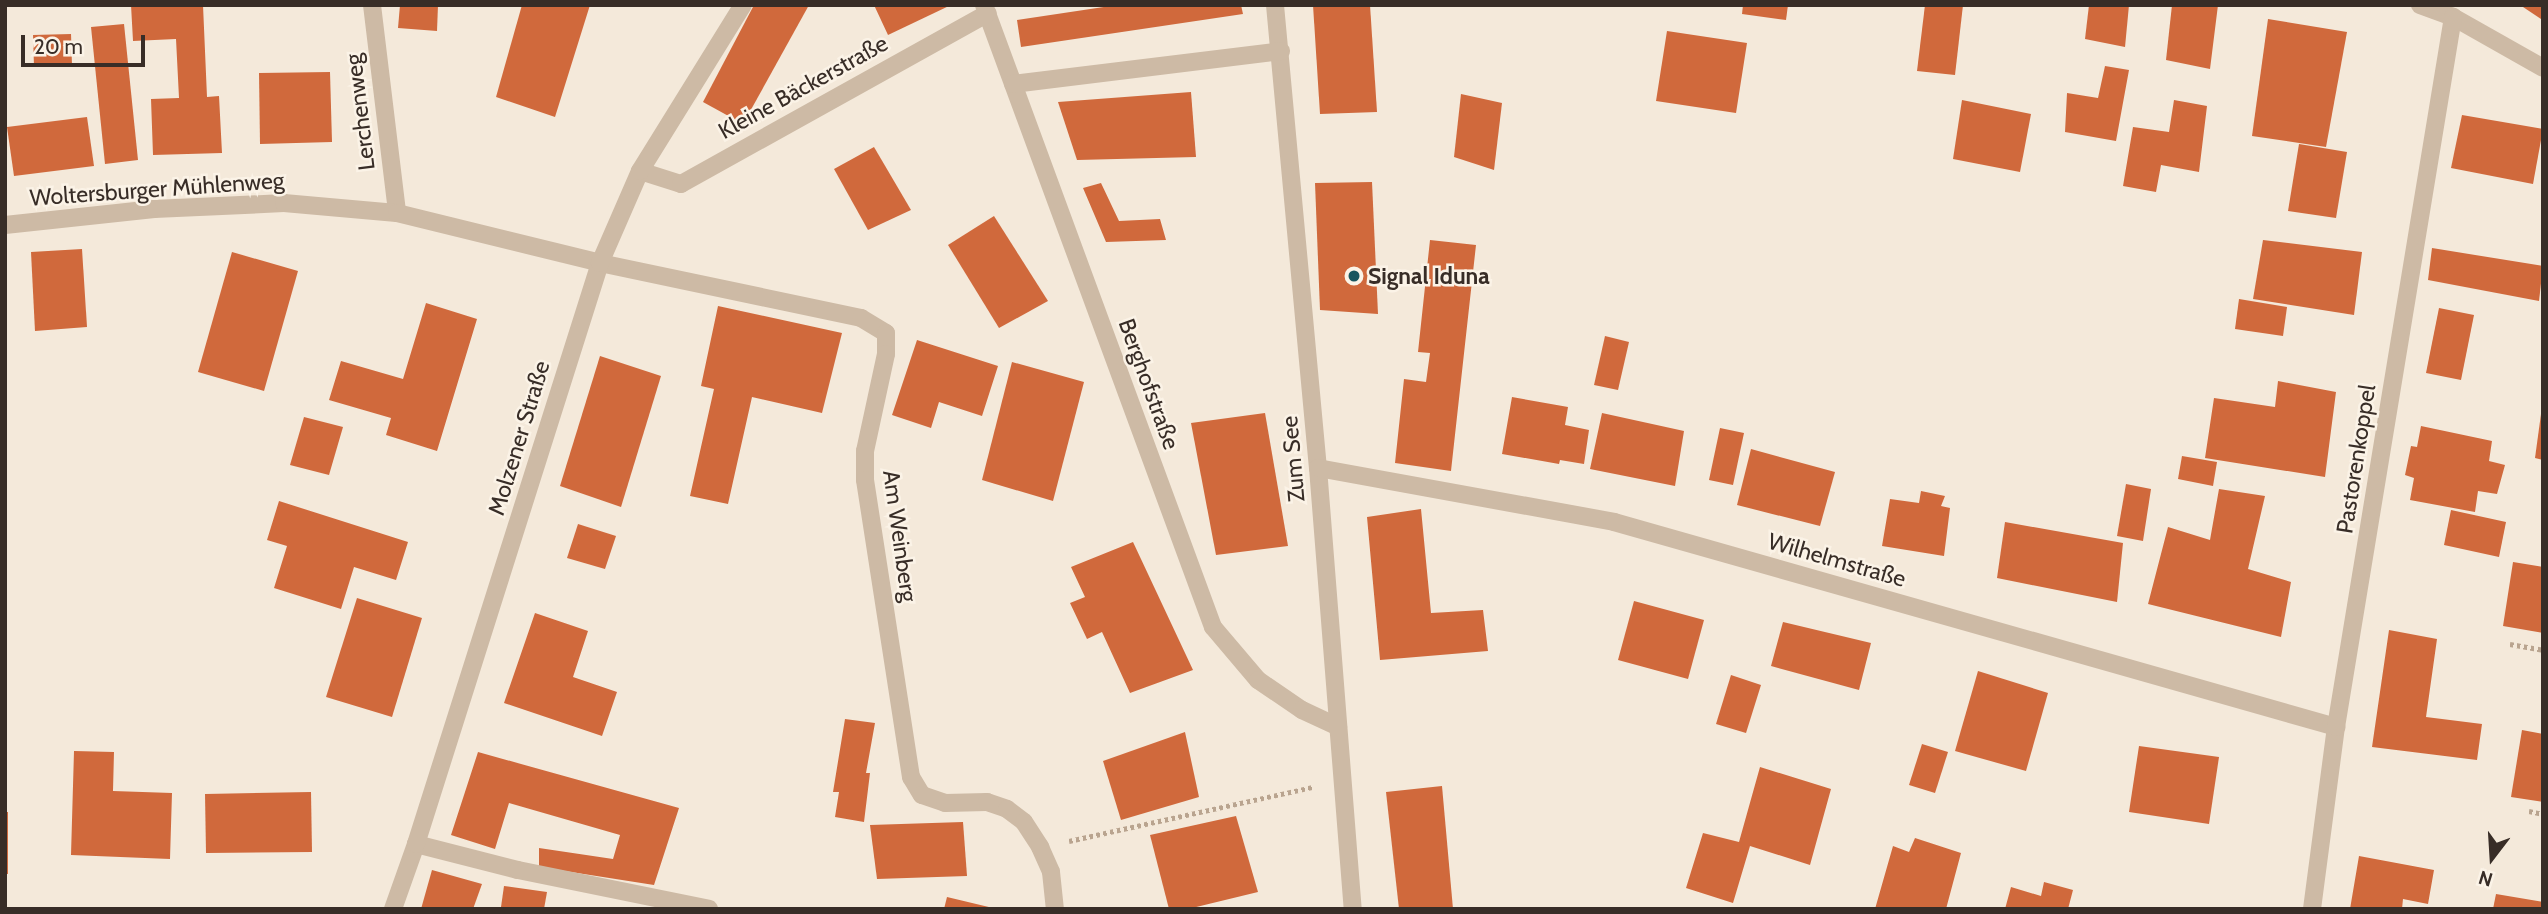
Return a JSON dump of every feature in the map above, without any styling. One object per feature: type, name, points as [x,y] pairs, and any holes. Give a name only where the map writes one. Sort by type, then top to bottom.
[{"type":"street","name":"Lerchenweg","points":[[372,5],[397,213]]},
{"type":"street","name":"Molzener Straße","points":[[393,909],[416,845],[600,263],[640,171],[743,5]]},
{"type":"street","name":"Zum See","points":[[1275,5],[1318,468],[1353,909]]},
{"type":"street","points":[[2420,5],[2453,18],[2543,68]]},
{"type":"street","name":"Kleine Bäckerstraße","points":[[640,171],[681,184],[986,9]]},
{"type":"street","name":"Berghofstraße","points":[[986,9],[1213,627],[1258,680],[1302,709],[1338,727]]},
{"type":"street","name":"Pastorenkoppel","points":[[2312,909],[2336,727],[2453,18]]},
{"type":"street","points":[[1013,84],[1281,51]]},
{"type":"street","name":"Woltersburger Mühlenweg","points":[[5,225],[155,209],[284,203],[397,213],[600,263]]},
{"type":"street","name":"Am Weinberg","points":[[600,263],[861,318],[886,333],[886,354],[865,451],[865,480],[911,777],[922,795],[945,803],[987,802],[1007,809],[1024,822],[1040,847],[1051,872],[1055,909]]},
{"type":"street","name":"Wilhelmstraße","points":[[1318,468],[1614,522],[2336,727]]},
{"type":"street","points":[[416,845],[518,870],[709,909]]},
{"type":"path","points":[[2510,644],[2543,650]]},
{"type":"path","points":[[1040,847],[1343,781]]},
{"type":"path","points":[[2529,811],[2543,814]]},
{"type":"building","points":[[131,5],[203,5],[207,97],[219,96],[222,153],[153,155],[151,99],[179,98],[176,39],[133,41]]},
{"type":"building","points":[[400,5],[438,5],[437,31],[398,28]]},
{"type":"building","points":[[522,5],[590,5],[555,117],[496,97]]},
{"type":"building","points":[[754,5],[809,5],[743,124],[703,102]]},
{"type":"building","points":[[874,5],[951,5],[888,35]]},
{"type":"building","points":[[1117,5],[1241,5],[1243,14],[1021,47],[1017,20]]},
{"type":"building","points":[[1313,5],[1370,5],[1377,112],[1320,114]]},
{"type":"building","points":[[1743,5],[1788,5],[1786,20],[1742,14]]},
{"type":"building","points":[[1925,5],[1963,5],[1955,75],[1917,71]]},
{"type":"building","points":[[2089,5],[2129,5],[2125,47],[2085,39]]},
{"type":"building","points":[[2172,5],[2218,5],[2210,69],[2166,60]]},
{"type":"building","points":[[2520,5],[2543,5],[2543,20],[2541,19]]},
{"type":"building","points":[[2268,19],[2347,32],[2326,147],[2252,136]]},
{"type":"building","points":[[124,24],[138,160],[105,164],[91,27]]},
{"type":"building","points":[[1667,31],[1747,43],[1736,113],[1656,101]]},
{"type":"building","points":[[71,34],[72,66],[34,67],[33,35]]},
{"type":"building","points":[[2105,66],[2129,70],[2116,141],[2065,132],[2067,93],[2098,98]]},
{"type":"building","points":[[330,72],[332,142],[260,144],[259,73]]},
{"type":"building","points":[[1191,92],[1196,157],[1077,160],[1058,102]]},
{"type":"building","points":[[1461,94],[1502,103],[1494,170],[1454,157]]},
{"type":"building","points":[[1962,100],[2031,114],[2020,172],[1953,159]]},
{"type":"building","points":[[2174,100],[2207,106],[2199,172],[2161,165],[2156,192],[2123,186],[2133,127],[2169,132]]},
{"type":"building","points":[[2462,115],[2543,129],[2533,184],[2451,168]]},
{"type":"building","points":[[87,117],[94,166],[14,176],[7,127]]},
{"type":"building","points":[[2299,144],[2347,152],[2336,218],[2288,211]]},
{"type":"building","points":[[874,147],[911,210],[868,230],[834,169]]},
{"type":"building","points":[[1372,182],[1378,314],[1320,310],[1315,183]]},
{"type":"building","points":[[1101,183],[1119,221],[1160,219],[1166,240],[1106,242],[1083,188]]},
{"type":"building","points":[[994,216],[1048,301],[999,328],[948,245]]},
{"type":"building","points":[[1430,240],[1476,245],[1451,471],[1395,463],[1404,379],[1426,382],[1430,353],[1418,352]]},
{"type":"building","points":[[2263,240],[2362,252],[2354,315],[2253,299]]},
{"type":"building","points":[[2432,248],[2543,266],[2539,301],[2428,280]]},
{"type":"building","points":[[82,249],[87,327],[35,331],[31,252]]},
{"type":"building","points":[[232,252],[298,271],[264,391],[198,372]]},
{"type":"building","points":[[2239,299],[2287,307],[2283,336],[2235,329]]},
{"type":"building","points":[[426,303],[477,319],[437,451],[386,435],[391,418],[329,400],[341,361],[403,379]]},
{"type":"building","points":[[718,306],[842,333],[822,413],[752,397],[728,504],[690,496],[714,389],[701,386]]},
{"type":"building","points":[[2439,308],[2474,315],[2461,380],[2426,373]]},
{"type":"building","points":[[1605,336],[1629,342],[1618,390],[1594,385]]},
{"type":"building","points":[[917,340],[998,366],[982,416],[939,402],[931,428],[892,415]]},
{"type":"building","points":[[600,356],[661,376],[621,507],[560,486]]},
{"type":"building","points":[[1012,362],[1084,382],[1053,501],[982,480]]},
{"type":"building","points":[[2278,381],[2336,392],[2325,477],[2205,458],[2214,398],[2275,407]]},
{"type":"building","points":[[1512,397],[1568,407],[1565,425],[1589,430],[1584,464],[1560,460],[1559,464],[1502,454]]},
{"type":"building","points":[[1265,413],[1288,546],[1216,555],[1191,423]]},
{"type":"building","points":[[1602,413],[1684,431],[1675,486],[1590,469]]},
{"type":"building","points":[[2543,414],[2543,460],[2535,458]]},
{"type":"building","points":[[304,417],[343,427],[329,475],[290,465]]},
{"type":"building","points":[[2421,426],[2492,441],[2489,461],[2505,465],[2497,494],[2478,491],[2475,512],[2410,500],[2414,478],[2405,475],[2411,446],[2417,447]]},
{"type":"building","points":[[1720,428],[1744,433],[1733,485],[1709,480]]},
{"type":"building","points":[[1751,449],[1835,472],[1820,526],[1737,505]]},
{"type":"building","points":[[2182,456],[2217,462],[2213,486],[2178,479]]},
{"type":"building","points":[[2126,484],[2151,489],[2143,541],[2117,536]]},
{"type":"building","points":[[2219,489],[2265,496],[2248,569],[2291,582],[2281,637],[2148,604],[2168,527],[2210,540]]},
{"type":"building","points":[[1921,491],[1945,496],[1941,506],[1950,508],[1944,556],[1882,546],[1890,499],[1919,503]]},
{"type":"building","points":[[279,501],[408,542],[396,580],[354,567],[341,609],[274,588],[287,546],[267,540]]},
{"type":"building","points":[[1421,509],[1431,613],[1483,610],[1488,651],[1380,660],[1367,517]]},
{"type":"building","points":[[2451,510],[2506,522],[2499,557],[2444,545]]},
{"type":"building","points":[[2005,522],[2123,543],[2117,602],[1997,578]]},
{"type":"building","points":[[578,524],[616,536],[605,569],[567,558]]},
{"type":"building","points":[[1133,542],[1193,670],[1130,693],[1102,632],[1087,639],[1070,603],[1085,597],[1071,567]]},
{"type":"building","points":[[2513,562],[2543,567],[2543,633],[2503,626]]},
{"type":"building","points":[[357,598],[422,618],[392,717],[326,697]]},
{"type":"building","points":[[1634,601],[1704,620],[1688,679],[1618,660]]},
{"type":"building","points":[[535,613],[588,631],[573,677],[617,692],[602,736],[504,703]]},
{"type":"building","points":[[1783,622],[1871,643],[1859,690],[1771,666]]},
{"type":"building","points":[[2389,630],[2437,639],[2426,717],[2482,724],[2477,760],[2372,747]]},
{"type":"building","points":[[1978,671],[2048,693],[2026,771],[1955,751]]},
{"type":"building","points":[[1731,675],[1761,685],[1746,733],[1716,724]]},
{"type":"building","points":[[845,719],[875,723],[866,773],[870,773],[864,822],[835,817],[839,792],[833,792]]},
{"type":"building","points":[[2522,730],[2543,734],[2543,802],[2511,797]]},
{"type":"building","points":[[1185,732],[1199,797],[1121,820],[1103,761]]},
{"type":"building","points":[[1922,744],[1948,752],[1935,793],[1909,785]]},
{"type":"building","points":[[2139,746],[2219,757],[2209,824],[2129,812]]},
{"type":"building","points":[[74,751],[114,752],[113,791],[172,793],[170,859],[71,855]]},
{"type":"building","points":[[478,752],[679,808],[654,885],[539,867],[539,848],[613,859],[620,835],[509,803],[495,849],[451,835]]},
{"type":"building","points":[[1760,767],[1831,789],[1810,865],[1750,846],[1733,903],[1686,888],[1703,833],[1739,842]]},
{"type":"building","points":[[1442,786],[1453,909],[1399,909],[1386,792]]},
{"type":"building","points":[[311,792],[312,852],[206,853],[205,794]]},
{"type":"building","points":[[5,812],[8,812],[8,874],[5,874]]},
{"type":"building","points":[[1236,816],[1258,892],[1188,909],[1169,909],[1150,835]]},
{"type":"building","points":[[963,822],[967,876],[877,879],[870,825]]},
{"type":"building","points":[[1915,838],[1961,853],[1946,909],[1875,909],[1893,846],[1909,852]]},
{"type":"building","points":[[2359,856],[2434,870],[2428,904],[2403,899],[2402,909],[2350,909]]},
{"type":"building","points":[[432,870],[482,884],[473,909],[421,909]]},
{"type":"building","points":[[2044,882],[2073,890],[2068,909],[2005,909],[2011,887],[2041,896]]},
{"type":"building","points":[[504,886],[547,892],[544,909],[501,907]]},
{"type":"building","points":[[2496,894],[2543,902],[2543,909],[2493,909]]},
{"type":"building","points":[[947,897],[993,908],[993,909],[944,909]]},
{"type":"place","name":"Signal Iduna","points":[[1354,276]]}]
